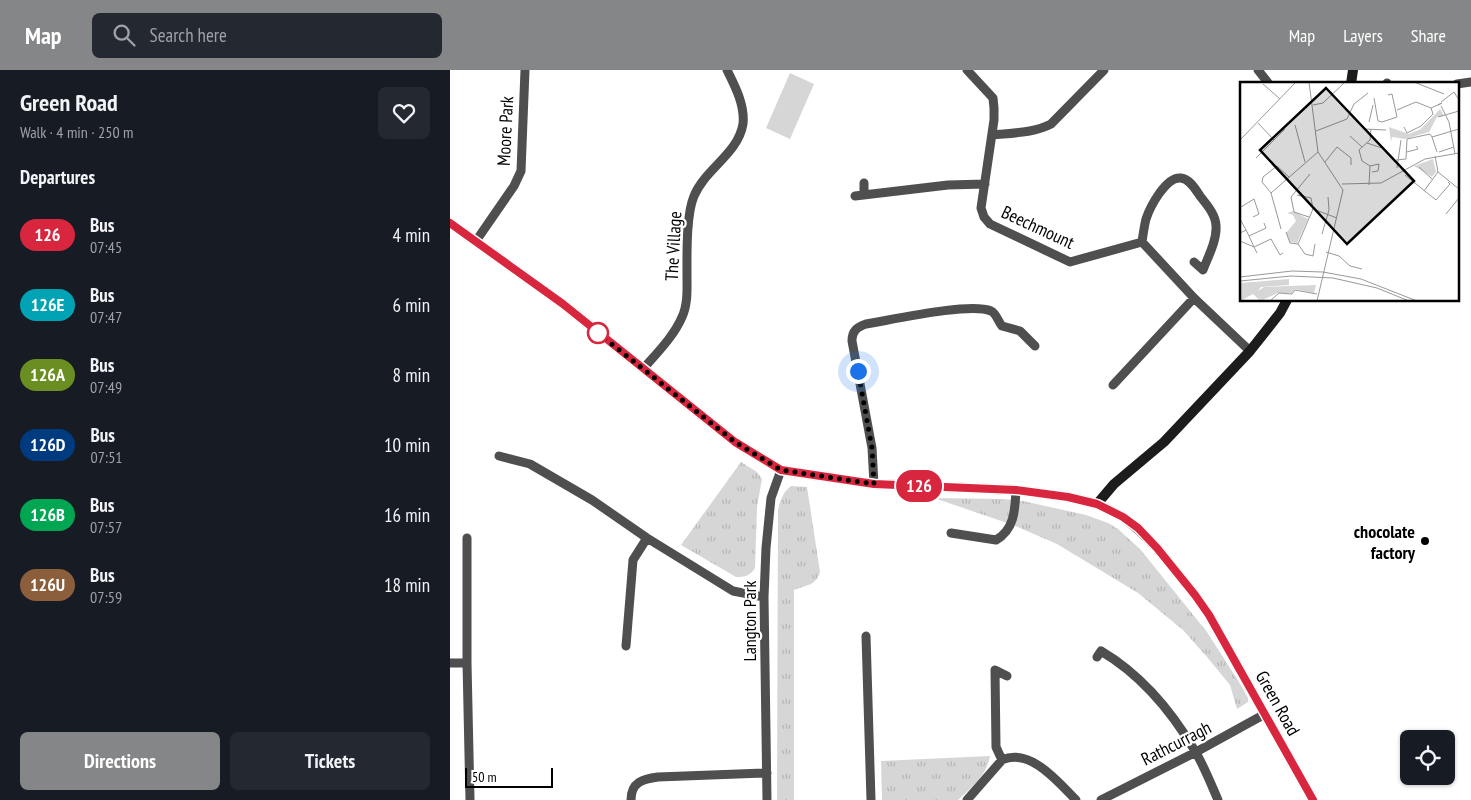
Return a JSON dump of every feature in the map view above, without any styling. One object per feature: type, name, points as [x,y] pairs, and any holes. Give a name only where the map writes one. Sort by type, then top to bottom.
[{"type":"street","name":"Moore Park","points":[[476,241],[514,186],[521,171],[524,70]]},
{"type":"street","name":"The Village","points":[[644,369],[683,316],[687,299],[688,229],[693,197],[702,182],[736,143],[743,124],[742,106],[727,70]]},
{"type":"street","name":"Beechmount","points":[[967,70],[993,98],[994,120],[981,208],[984,217],[990,224],[1070,262],[1142,242]]},
{"type":"street","points":[[992,135],[1018,133],[1051,124],[1104,70]]},
{"type":"street","points":[[1258,70],[1267,82]]},
{"type":"street","points":[[1458,84],[1471,82]]},
{"type":"street","points":[[1194,262],[1203,270],[1215,236],[1216,225],[1213,213],[1191,183],[1183,178],[1175,179],[1168,183],[1156,198],[1146,219],[1142,242],[1194,298],[1250,351]]},
{"type":"street","points":[[864,183],[859,195],[948,185],[985,184]]},
{"type":"street","name":"Green Road","points":[[450,223],[563,304],[735,442],[781,470],[874,484],[1016,490],[1068,497],[1097,504],[1123,517],[1138,528],[1157,548],[1195,595],[1231,653],[1313,800]]},
{"type":"street","points":[[1113,385],[1194,298]]},
{"type":"street","points":[[1097,504],[1114,484],[1164,442],[1250,351],[1280,313],[1286,301]]},
{"type":"street","points":[[874,484],[872,448],[852,341],[854,332],[859,326],[964,308],[990,310],[995,314],[1002,326],[1020,331],[1035,346]]},
{"type":"street","points":[[499,456],[530,464],[592,500],[647,538],[733,591],[764,597]]},
{"type":"street","name":"Langton Park","points":[[767,800],[764,597],[769,512],[771,498],[781,470]]},
{"type":"street","points":[[951,533],[996,540],[1002,537],[1010,526],[1015,512],[1016,490]]},
{"type":"street","points":[[467,538],[470,800]]},
{"type":"street","points":[[626,646],[633,560],[647,538]]},
{"type":"street","points":[[866,636],[871,800]]},
{"type":"street","points":[[1097,657],[1100,652],[1118,662],[1156,697],[1196,752],[1218,800]]},
{"type":"street","points":[[450,663],[468,663]]},
{"type":"street","points":[[1002,760],[996,748],[995,670],[1007,676]]},
{"type":"street","name":"Rathcurragh","points":[[1101,800],[1196,752],[1265,714]]},
{"type":"street","points":[[967,800],[1002,760],[1010,756],[1028,760],[1047,772],[1076,800]]},
{"type":"street","points":[[630,800],[635,785],[642,779],[767,774]]},
{"type":"green space","points":[[790,73],[814,84],[790,139],[766,128]]},
{"type":"green space","points":[[741,462],[757,472],[762,479],[757,507],[755,568],[747,576],[736,577],[681,545]]},
{"type":"green space","points":[[791,486],[807,487],[820,572],[813,583],[794,590],[794,800],[777,800],[778,510],[782,497]]},
{"type":"green space","points":[[934,498],[1023,501],[1086,515],[1118,529],[1140,549],[1207,632],[1239,682],[1248,698],[1248,702],[1237,709],[1230,685],[1207,657],[1183,630],[1138,593],[1057,544],[1013,525]]},
{"type":"green space","points":[[990,756],[982,775],[958,800],[882,800],[881,761]]},
{"type":"bus line","name":"126","points":[[450,223],[563,304],[735,442],[781,470],[874,484],[1016,490],[1068,497],[1097,504],[1123,517],[1138,528],[1157,548],[1209,615],[1313,800]]},
{"type":"place","name":"chocolate factory","points":[[1425,541]]},
{"type":"route","points":[[598,333],[735,442],[781,470],[874,484],[872,448],[858,371]]}]
